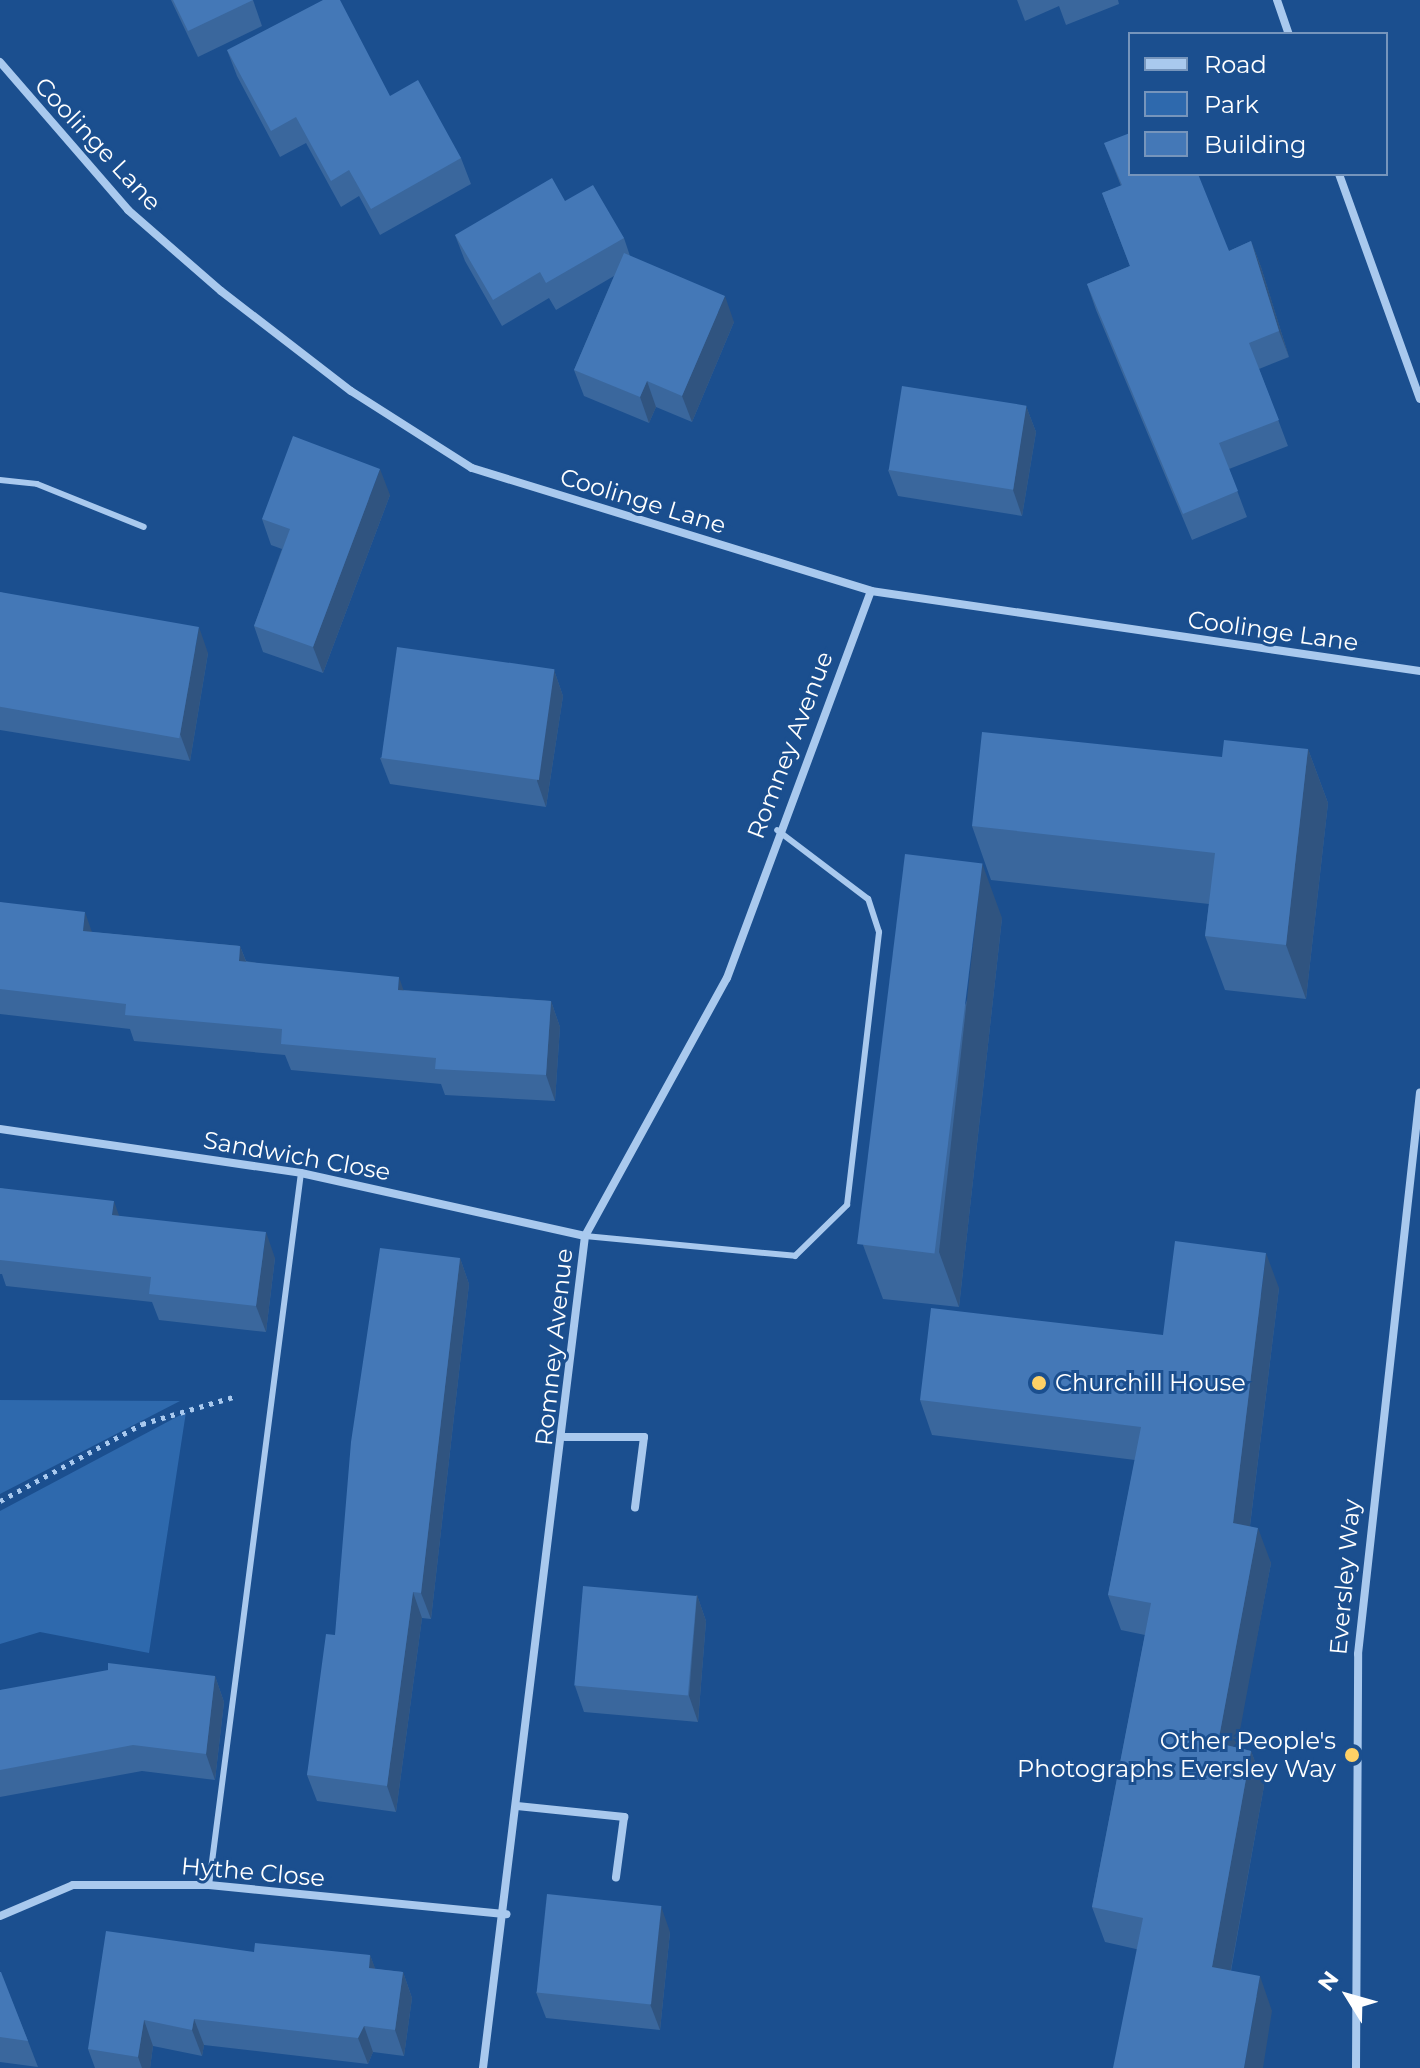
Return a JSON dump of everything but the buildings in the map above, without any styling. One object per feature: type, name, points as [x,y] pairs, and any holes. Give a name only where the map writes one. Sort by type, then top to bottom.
[{"type":"street","points":[[1277,0],[1288,32]]},
{"type":"street","name":"Coolinge Lane","points":[[0,62],[128,210],[221,291],[351,391],[472,468],[871,591],[1420,671]]},
{"type":"street","points":[[1340,176],[1420,399]]},
{"type":"street","name":"Romney Avenue","points":[[483,2068],[507,1914],[517,1806],[565,1437],[585,1236],[727,978],[777,830],[871,591]]},
{"type":"street","name":"Eversley Way","points":[[1356,2068],[1358,1654],[1420,1092]]},
{"type":"street","name":"Sandwich Close","points":[[0,1129],[301,1173],[585,1236]]},
{"type":"street","points":[[565,1437],[644,1437],[635,1507]]},
{"type":"street","points":[[517,1806],[624,1817],[616,1877]]},
{"type":"street","name":"Hythe Close","points":[[0,1916],[73,1885],[209,1885],[507,1914]]},
{"type":"lane","points":[[0,480],[37,484],[144,527]]},
{"type":"lane","points":[[585,1236],[795,1256],[847,1205],[879,932],[868,899],[777,830]]},
{"type":"lane","points":[[209,1885],[301,1173]]},
{"type":"path","points":[[0,1501],[142,1424],[273,1390]]},
{"type":"green space","points":[[0,1400],[180,1401],[0,1494]]},
{"type":"green space","points":[[186,1412],[149,1653],[40,1632],[0,1644],[0,1511]]},
{"type":"place","name":"Churchill House","points":[[1039,1383]]},
{"type":"place","name":"Other People's Photographs Eversley Way","points":[[1352,1755]]}]
